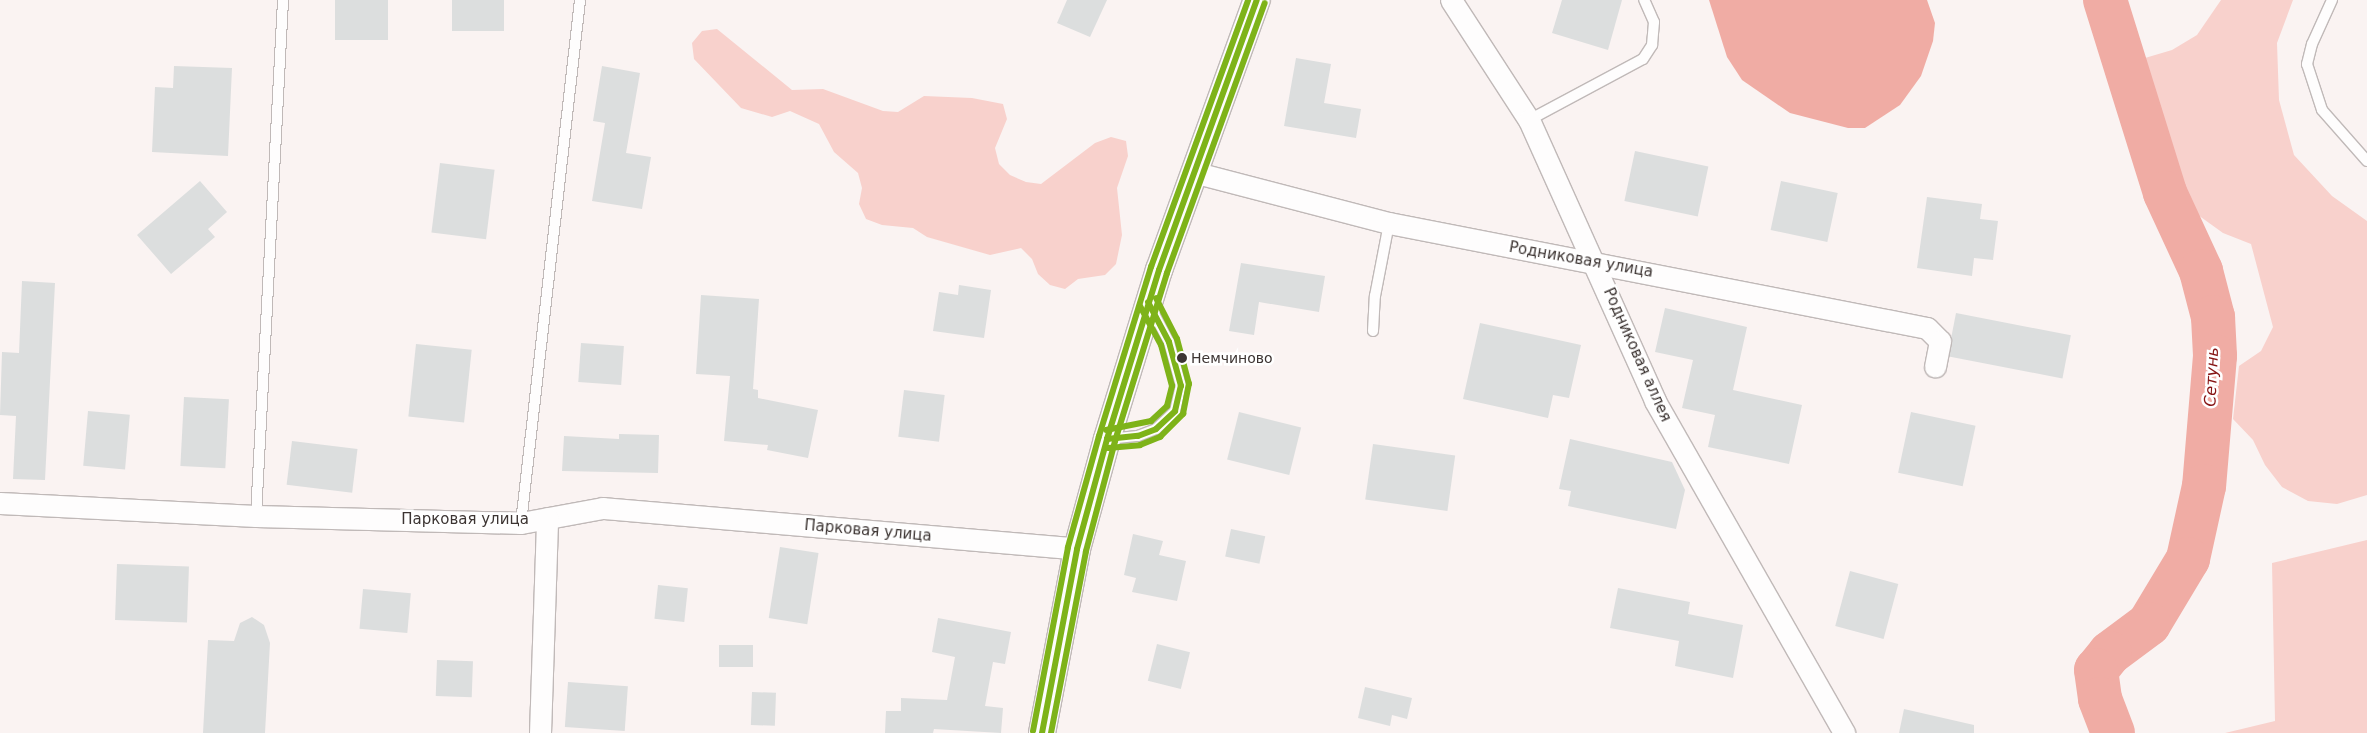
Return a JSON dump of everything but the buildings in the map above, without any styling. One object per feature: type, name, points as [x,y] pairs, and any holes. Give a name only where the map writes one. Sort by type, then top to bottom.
[{"type":"street","points":[[1042,733],[1077,549],[1107,439],[1148,302],[1256,0]]},
{"type":"street","name":"Родниковая аллея","points":[[1451,0],[1529,120],[1597,265],[1655,400],[1844,733]]},
{"type":"street","name":"Родниковая улица","points":[[1193,172],[1388,223],[1597,265],[1670,275],[1927,328],[1940,341],[1935,367]]},
{"type":"street","name":"Парковая улица","points":[[0,503],[256,516],[521,523],[603,508],[1077,549]]},
{"type":"street","points":[[540,733],[547,518]]},
{"type":"lane","points":[[256,516],[283,0]]},
{"type":"lane","points":[[521,523],[580,0]]},
{"type":"lane","points":[[1529,120],[1643,59],[1652,45],[1654,22],[1644,0]]},
{"type":"lane","points":[[2332,0],[2312,44],[2307,64],[2322,110],[2367,161]]},
{"type":"lane","points":[[1373,331],[1375,296],[1388,223]]},
{"type":"lane","points":[[1107,439],[1138,436],[1156,429],[1175,411],[1181,386],[1169,342],[1148,302]]},
{"type":"shaded area","points":[[1709,0],[1927,0],[1935,23],[1933,41],[1921,76],[1900,105],[1865,128],[1848,128],[1790,113],[1742,80],[1727,57]]},
{"type":"shaded area","points":[[2221,0],[2293,0],[2277,43],[2279,100],[2294,155],[2332,196],[2367,221],[2367,495],[2337,504],[2308,501],[2282,487],[2265,465],[2253,440],[2233,419],[2239,366],[2261,351],[2273,327],[2251,244],[2223,233],[2198,215],[2181,191],[2140,85],[2145,58],[2172,50],[2197,35]]},
{"type":"shaded area","points":[[717,29],[792,90],[823,89],[883,111],[898,112],[924,96],[972,98],[1003,104],[1007,119],[995,148],[999,164],[1010,175],[1026,182],[1041,184],[1095,143],[1111,137],[1126,141],[1128,156],[1117,188],[1122,235],[1116,264],[1105,275],[1078,279],[1065,289],[1050,285],[1038,274],[1032,259],[1021,248],[990,255],[927,237],[913,228],[882,225],[866,219],[859,204],[862,188],[858,173],[834,152],[819,124],[790,111],[772,117],[741,108],[694,59],[692,43],[702,31]]},
{"type":"shaded area","points":[[2367,540],[2367,733],[2225,733],[2275,721],[2272,563]]},
{"type":"waterway","name":"Сетунь","points":[[2105,0],[2165,193],[2201,271],[2213,317],[2215,356],[2204,486],[2188,559],[2149,624],[2110,653],[2096,670],[2100,699],[2113,733]]},
{"type":"transit line","points":[[1033,731],[1068,547],[1099,436],[1151,267],[1248,0]]},
{"type":"transit line","points":[[1042,733],[1077,549],[1107,439],[1159,270],[1257,0]]},
{"type":"transit line","points":[[1051,733],[1086,551],[1115,441],[1167,273],[1265,3]]},
{"type":"transit line","points":[[1108,448],[1140,445],[1160,437],[1183,414],[1189,384],[1177,339],[1156,298]]},
{"type":"transit line","points":[[1107,439],[1138,436],[1156,429],[1175,411],[1181,386],[1169,342],[1148,302]]},
{"type":"transit line","points":[[1106,430],[1151,421],[1167,406],[1172,386],[1161,345],[1140,306]]},
{"type":"place","name":"Немчиново","points":[[1182,358]]}]
